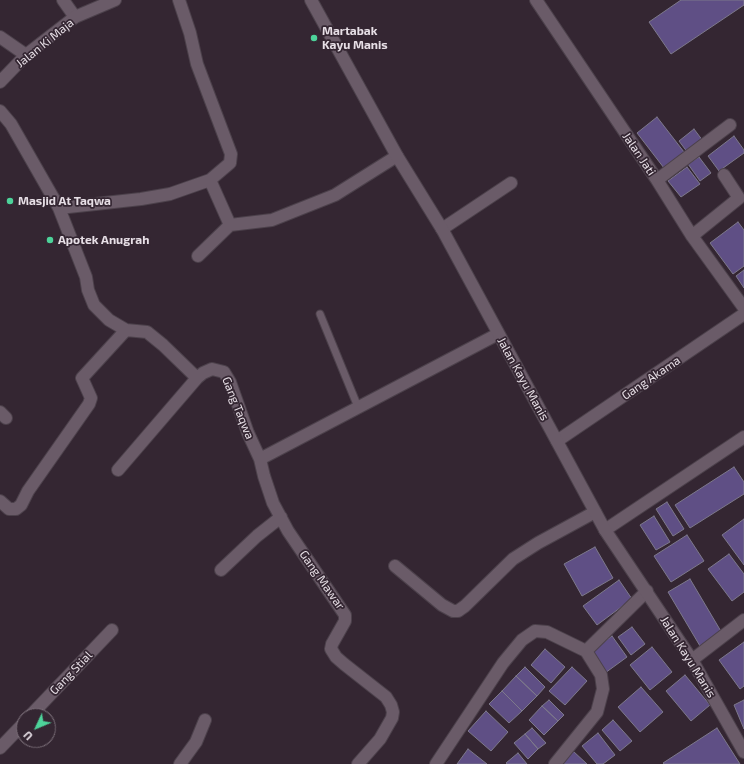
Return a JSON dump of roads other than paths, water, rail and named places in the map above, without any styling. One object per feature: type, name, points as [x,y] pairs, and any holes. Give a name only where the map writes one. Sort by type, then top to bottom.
[{"type":"street","points":[[63,0],[75,17]]},
{"type":"street","name":"Jalan Ki Maja","points":[[0,82],[26,55],[75,17],[115,0]]},
{"type":"street","points":[[60,208],[170,194],[210,180],[230,163],[231,154],[197,64],[190,33],[179,0]]},
{"type":"street","name":"Jalan Kayu Manis","points":[[311,0],[398,156],[442,229],[605,530],[692,660],[744,752]]},
{"type":"street","name":"Jalan Jati","points":[[536,0],[657,180],[692,236],[744,308]]},
{"type":"street","points":[[0,37],[26,55]]},
{"type":"street","points":[[0,111],[11,124],[60,208],[86,277],[88,290],[94,305],[109,320],[126,330],[147,332],[163,345],[197,378],[118,470]]},
{"type":"street","points":[[657,180],[730,125]]},
{"type":"street","points":[[198,256],[230,225],[272,220],[335,195],[398,156]]},
{"type":"street","points":[[692,236],[741,201],[724,174]]},
{"type":"street","points":[[210,180],[230,225]]},
{"type":"street","points":[[442,229],[511,183]]},
{"type":"street","name":"Gang Akama","points":[[557,441],[744,314]]},
{"type":"street","points":[[0,501],[10,509],[16,509],[21,505],[28,491],[89,404],[91,398],[82,378],[126,330]]},
{"type":"street","points":[[260,459],[498,334]]},
{"type":"street","name":"Gang Taqwa","points":[[197,378],[202,373],[212,369],[224,372],[230,382],[248,433],[260,459]]},
{"type":"street","points":[[605,530],[744,437]]},
{"type":"street","name":"Gang Mawar","points":[[260,459],[273,503],[288,531],[345,615],[346,621],[332,644],[331,649],[340,660],[386,697],[391,705],[393,712],[392,718],[380,739],[358,764]]},
{"type":"street","points":[[395,566],[442,605],[452,611],[458,611],[471,601],[512,559],[595,512]]},
{"type":"street","points":[[222,570],[257,536],[281,518]]},
{"type":"street","points":[[586,651],[647,591]]},
{"type":"street","points":[[692,660],[744,620]]},
{"type":"street","name":"Gang Stial","points":[[38,708],[112,630]]},
{"type":"street","points":[[436,764],[503,663],[522,640],[535,631],[547,632],[586,651],[601,675],[603,689],[597,712],[555,764]]},
{"type":"street","points":[[180,764],[196,742],[205,720]]},
{"type":"street","points":[[0,748],[16,731]]},
{"type":"lane","points":[[320,314],[358,407]]},
{"type":"place","name":"Martabak Kayu Manis","points":[[314,38]]},
{"type":"place","name":"Masjid At Taqwa","points":[[10,201]]},
{"type":"place","name":"Apotek Anugrah","points":[[50,240]]}]
